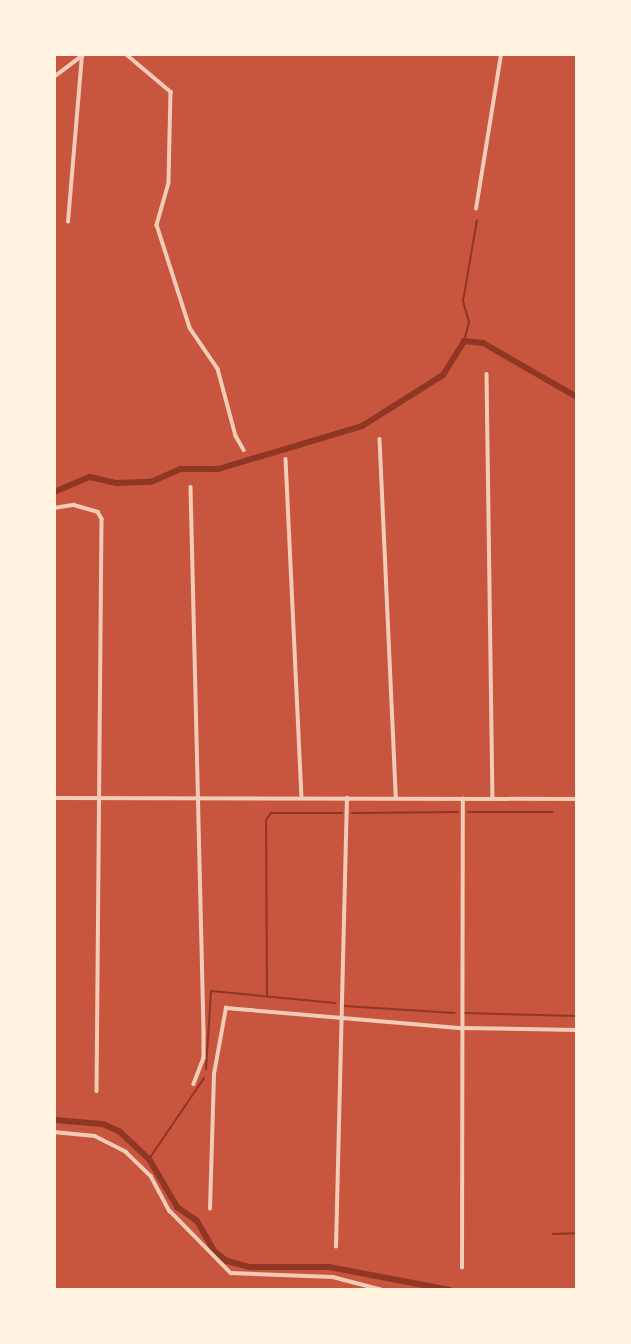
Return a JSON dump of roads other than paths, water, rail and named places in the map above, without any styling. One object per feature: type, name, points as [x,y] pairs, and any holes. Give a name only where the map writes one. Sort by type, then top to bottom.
[{"type":"street","points":[[127,54],[171,92],[169,184],[158,225],[190,328],[218,369],[230,419],[244,450]]},
{"type":"street","points":[[476,209],[501,54]]},
{"type":"street","points":[[54,77],[83,55]]},
{"type":"street","points":[[68,222],[83,55]]},
{"type":"street","points":[[487,374],[494,799]]},
{"type":"street","points":[[380,439],[396,797]]},
{"type":"street","points":[[286,459],[302,796]]},
{"type":"street","points":[[191,487],[199,796],[201,1072],[194,1084]]},
{"type":"street","points":[[54,508],[74,505],[97,512],[102,519],[97,1091]]},
{"type":"street","points":[[54,798],[302,796],[577,799]]},
{"type":"street","points":[[336,1247],[347,797]]},
{"type":"street","points":[[462,1268],[463,799]]},
{"type":"street","points":[[210,1209],[214,1074],[226,1009],[461,1028],[577,1030]]},
{"type":"street","points":[[201,1072],[214,1074]]},
{"type":"street","points":[[54,1132],[95,1136],[126,1152],[151,1177],[170,1211],[231,1273],[333,1277],[383,1290]]},
{"type":"waterway","points":[[464,341],[469,322],[463,301],[477,220]]},
{"type":"waterway","points":[[54,492],[90,477],[117,483],[151,482],[180,469],[218,469],[362,426],[443,375],[464,341],[483,343],[577,397]]},
{"type":"waterway","points":[[352,813],[458,812]]},
{"type":"waterway","points":[[468,812],[553,812]]},
{"type":"waterway","points":[[267,996],[266,820],[271,813],[342,813]]},
{"type":"waterway","points":[[206,1069],[211,991],[335,1003]]},
{"type":"waterway","points":[[344,1006],[455,1013]]},
{"type":"waterway","points":[[465,1013],[577,1016]]},
{"type":"waterway","points":[[149,1159],[204,1078]]},
{"type":"waterway","points":[[54,1120],[103,1124],[119,1131],[149,1159],[177,1207],[197,1221],[215,1252],[227,1261],[249,1267],[329,1267],[450,1290]]},
{"type":"waterway","points":[[553,1234],[577,1233]]}]
